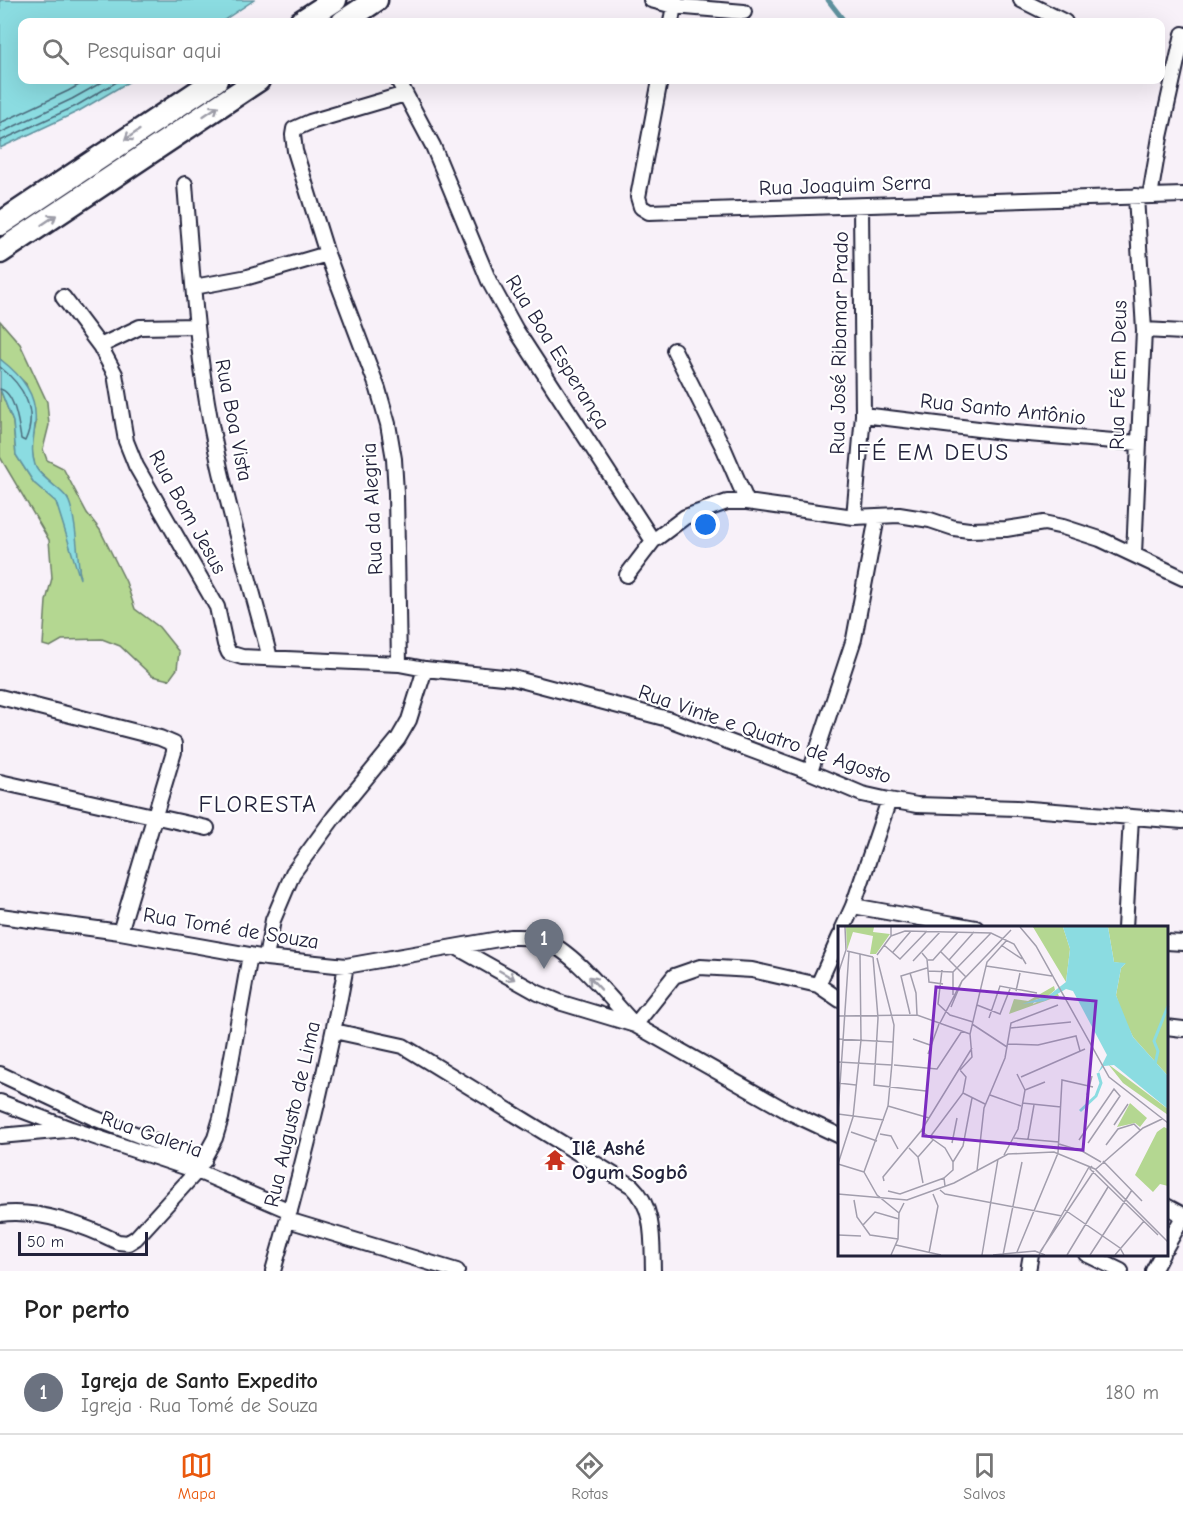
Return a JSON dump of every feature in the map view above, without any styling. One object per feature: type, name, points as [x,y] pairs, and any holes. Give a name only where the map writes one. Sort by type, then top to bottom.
[{"type":"main road","points":[[307,18],[335,0]]},
{"type":"main road","points":[[349,18],[376,0]]},
{"type":"main road","points":[[0,224],[210,84]]},
{"type":"main road","points":[[0,252],[252,84]]},
{"type":"street","points":[[651,0],[744,12]]},
{"type":"street","points":[[1021,0],[1057,18]]},
{"type":"street","points":[[671,18],[674,3]]},
{"type":"street","points":[[1150,196],[1160,137],[1183,34]]},
{"type":"street","name":"Rua Boa Esperança","points":[[400,84],[433,146],[489,281],[516,330],[652,541]]},
{"type":"street","name":"Rua Joaquim Serra","points":[[659,84],[638,197],[641,207],[654,213],[1183,195]]},
{"type":"street","name":"Rua da Alegria","points":[[399,664],[394,459],[388,424],[378,389],[327,254],[292,135],[294,129],[310,122],[405,94]]},
{"type":"street","name":"Rua Boa Vista","points":[[185,184],[197,326],[207,403],[224,483],[270,658]]},
{"type":"street","name":"Rua Fé Em Deus","points":[[1134,554],[1144,330],[1136,196]]},
{"type":"street","name":"Rua José Ribamar Prado","points":[[854,517],[863,415],[861,206]]},
{"type":"street","points":[[194,287],[248,277],[327,254]]},
{"type":"street","name":"Rua Bom Jesus","points":[[63,297],[100,346],[115,374],[126,441],[136,466],[217,608],[225,645],[229,653]]},
{"type":"street","points":[[100,346],[140,327],[197,326]]},
{"type":"street","points":[[1144,330],[1183,332]]},
{"type":"street","points":[[674,350],[724,449],[747,502]]},
{"type":"street","name":"Rua Santo Antônio","points":[[863,415],[1003,432],[1138,443]]},
{"type":"street","points":[[627,575],[652,541],[685,518],[727,502],[747,502],[854,517],[899,515],[969,530],[1006,529],[1044,524],[1063,527],[1100,539],[1183,578]]},
{"type":"street","points":[[810,772],[854,639],[877,517]]},
{"type":"street","name":"Rua Vinte e Quatro de Agosto","points":[[229,653],[243,657],[399,664],[513,678],[668,719],[862,794],[889,801],[917,805],[1017,808],[1183,821]]},
{"type":"street","points":[[266,958],[273,921],[293,873],[334,817],[398,739],[409,720],[425,669]]},
{"type":"street","points":[[0,697],[173,743],[175,747],[120,932]]},
{"type":"street","points":[[0,782],[207,828]]},
{"type":"street","points":[[843,926],[853,906],[889,801]]},
{"type":"street","points":[[1125,926],[1131,817]]},
{"type":"street","points":[[853,906],[970,926]]},
{"type":"street","name":"Rua Tomé de Souza","points":[[0,916],[120,932],[266,958],[346,966],[510,937],[531,937],[544,940],[579,964],[635,1025]]},
{"type":"street","points":[[818,984],[838,940]]},
{"type":"street","points":[[1168,942],[1183,943]]},
{"type":"street","name":"Rua Tomé de Souza","points":[[456,946],[538,993],[562,1003],[635,1025],[787,1111],[838,1136]]},
{"type":"street","points":[[0,1214],[32,1214],[54,1218],[118,1242],[128,1243],[136,1238],[201,1166],[215,1138],[221,1118],[250,955]]},
{"type":"street","name":"Rua Augusto de Lima","points":[[273,1271],[289,1216],[334,1031],[346,966]]},
{"type":"street","points":[[635,1025],[674,976],[688,969],[700,967],[752,970],[818,984],[838,999]]},
{"type":"street","points":[[1168,1027],[1183,1029]]},
{"type":"street","points":[[334,1031],[403,1046],[632,1186],[645,1201],[649,1213],[653,1271]]},
{"type":"street","name":"Rua Galeria","points":[[0,1074],[201,1166],[289,1216],[457,1271]]},
{"type":"street","name":"Rua Galeria","points":[[0,1102],[71,1129],[201,1166]]},
{"type":"street","points":[[0,1136],[71,1129]]},
{"type":"street","points":[[1168,1207],[1183,1216],[1168,1244]]},
{"type":"street","points":[[1028,1271],[1031,1256]]},
{"type":"street","points":[[1090,1256],[1121,1271]]},
{"type":"street","points":[[1153,1271],[1161,1256]]},
{"type":"green space","points":[[0,321],[20,344],[47,402],[49,425],[43,449],[47,460],[63,468],[87,513],[100,530],[126,582],[135,609],[159,627],[179,652],[177,669],[169,680],[152,676],[120,646],[102,639],[62,640],[50,647],[43,645],[46,601],[52,578],[49,540],[0,457],[0,389],[13,422],[16,455],[34,483],[56,501],[80,575],[68,499],[35,468],[31,446],[36,423],[26,384],[0,359]]},
{"type":"water","points":[[0,0],[254,0],[227,18],[18,18],[18,84],[125,84],[79,111],[0,148]]},
{"type":"water","points":[[0,359],[22,379],[31,395],[35,414],[34,460],[40,473],[67,498],[70,504],[75,525],[80,579],[56,502],[34,483],[16,455],[13,422],[0,389]]},
{"type":"waterway","points":[[828,0],[842,18]]},
{"type":"place","name":"Igreja de Santo Expedito","points":[[544,969]]},
{"type":"place","name":"Ilê Ashé Ogum Sogbô","points":[[555,1160]]},
{"type":"district","name":"FÉ EM DEUS","points":[[933,452]]},
{"type":"district","name":"FLORESTA","points":[[258,804]]}]
